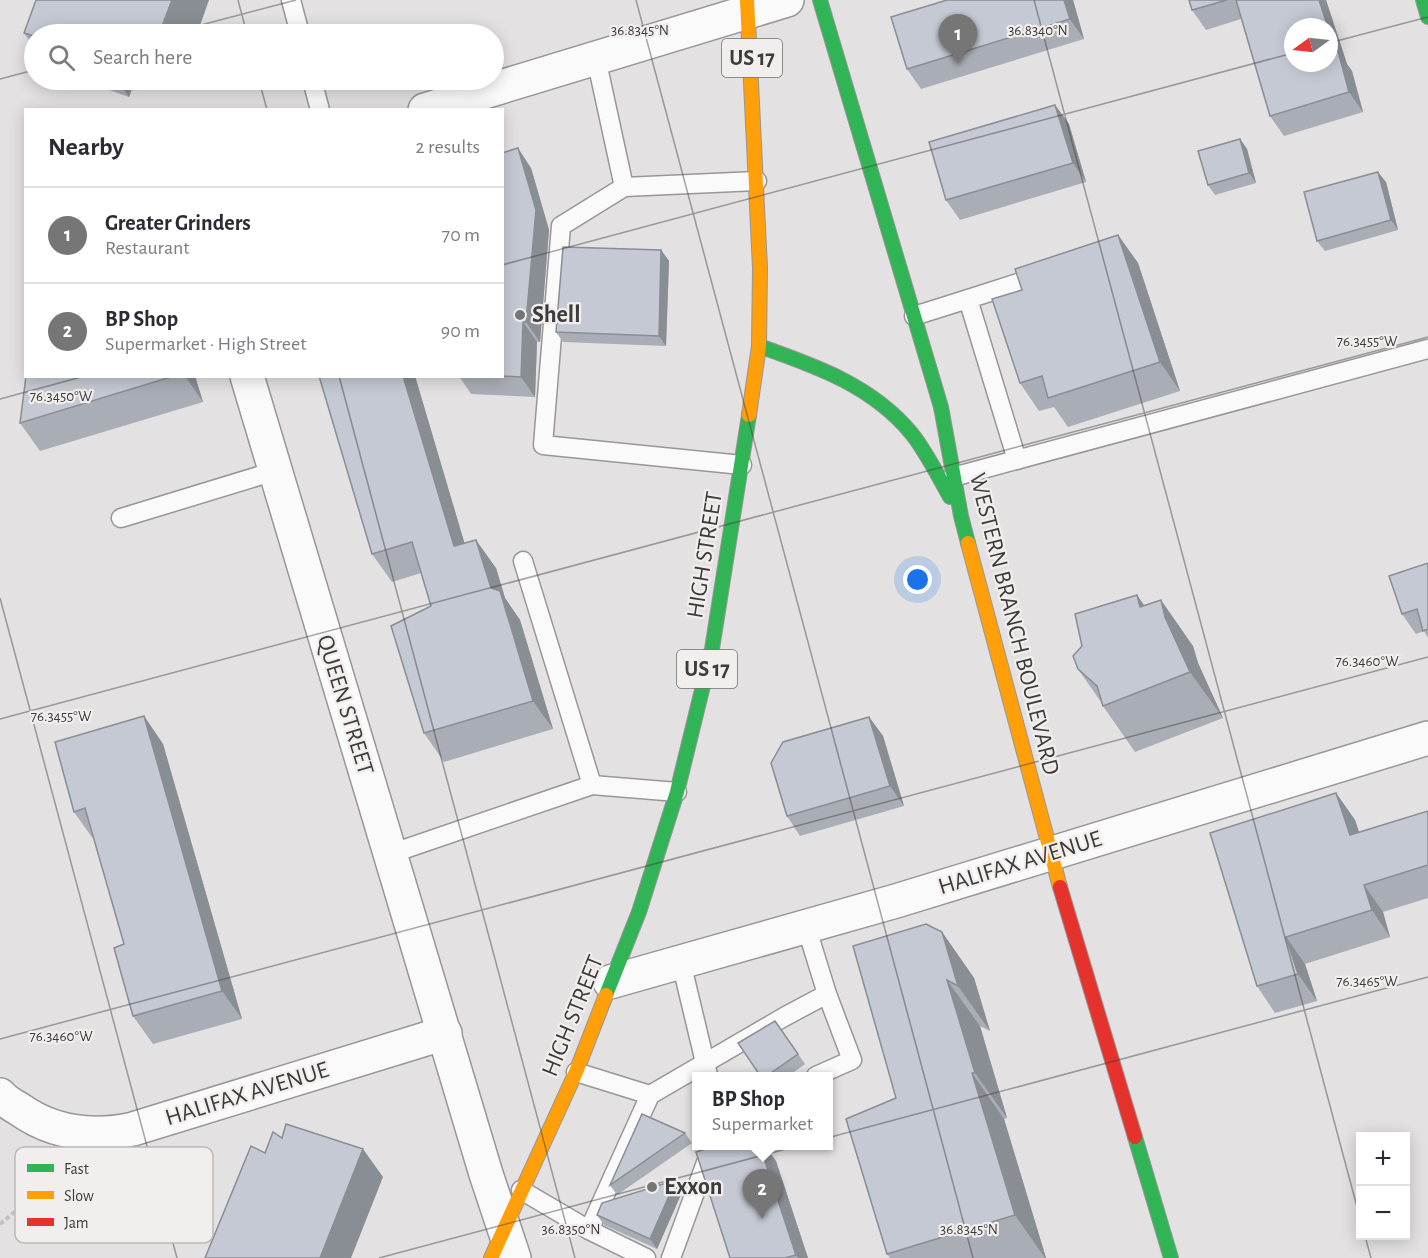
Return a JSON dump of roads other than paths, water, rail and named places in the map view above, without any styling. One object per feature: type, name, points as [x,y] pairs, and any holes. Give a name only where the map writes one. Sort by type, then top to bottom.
[{"type":"street","points":[[504,86],[596,58],[748,6],[787,0]]},
{"type":"street","name":"WESTERN BRANCH BOULEVARD","points":[[820,0],[941,407],[961,516],[1050,854],[1171,1258]]},
{"type":"street","points":[[1423,0],[1428,17]]},
{"type":"street","name":"HIGH STREET","points":[[491,1258],[576,1072],[639,912],[677,792],[712,649],[759,346],[760,268],[748,6]]},
{"type":"street","points":[[432,108],[491,90]]},
{"type":"street","points":[[759,346],[847,379],[885,405],[912,434],[961,516]]},
{"type":"street","name":"QUEEN STREET","points":[[249,378],[390,854],[514,1258]]},
{"type":"street","name":"HALIFAX AVENUE","points":[[610,982],[1050,854],[1428,738]]},
{"type":"street","name":"HALIFAX AVENUE","points":[[0,1095],[34,1120],[71,1132],[110,1134],[445,1034]]},
{"type":"lane","points":[[291,0],[297,24]]},
{"type":"lane","points":[[596,58],[624,187]]},
{"type":"lane","points":[[315,90],[319,108]]},
{"type":"lane","points":[[742,465],[543,445],[561,226],[624,187],[757,181]]},
{"type":"lane","points":[[914,316],[1058,270]]},
{"type":"lane","points":[[968,299],[1017,460]]},
{"type":"lane","points":[[953,477],[1428,349]]},
{"type":"lane","points":[[121,518],[275,471]]},
{"type":"lane","points":[[523,561],[592,785]]},
{"type":"lane","points":[[390,854],[592,785],[677,792]]},
{"type":"lane","points":[[806,926],[827,994],[852,1060],[827,1072]]},
{"type":"lane","points":[[681,962],[707,1070],[784,1017],[827,994]]},
{"type":"lane","points":[[576,1072],[650,1095],[692,1077]]},
{"type":"lane","points":[[589,1230],[650,1095]]},
{"type":"lane","points":[[670,1258],[710,1150]]},
{"type":"lane","points":[[521,1190],[589,1230],[646,1258]]},
{"type":"place","name":"Greater Grinders","points":[[958,64]]},
{"type":"place","name":"Shell","points":[[520,315]]},
{"type":"place","name":"Exxon","points":[[652,1187]]},
{"type":"place","name":"BP Shop","points":[[762,1219]]}]
